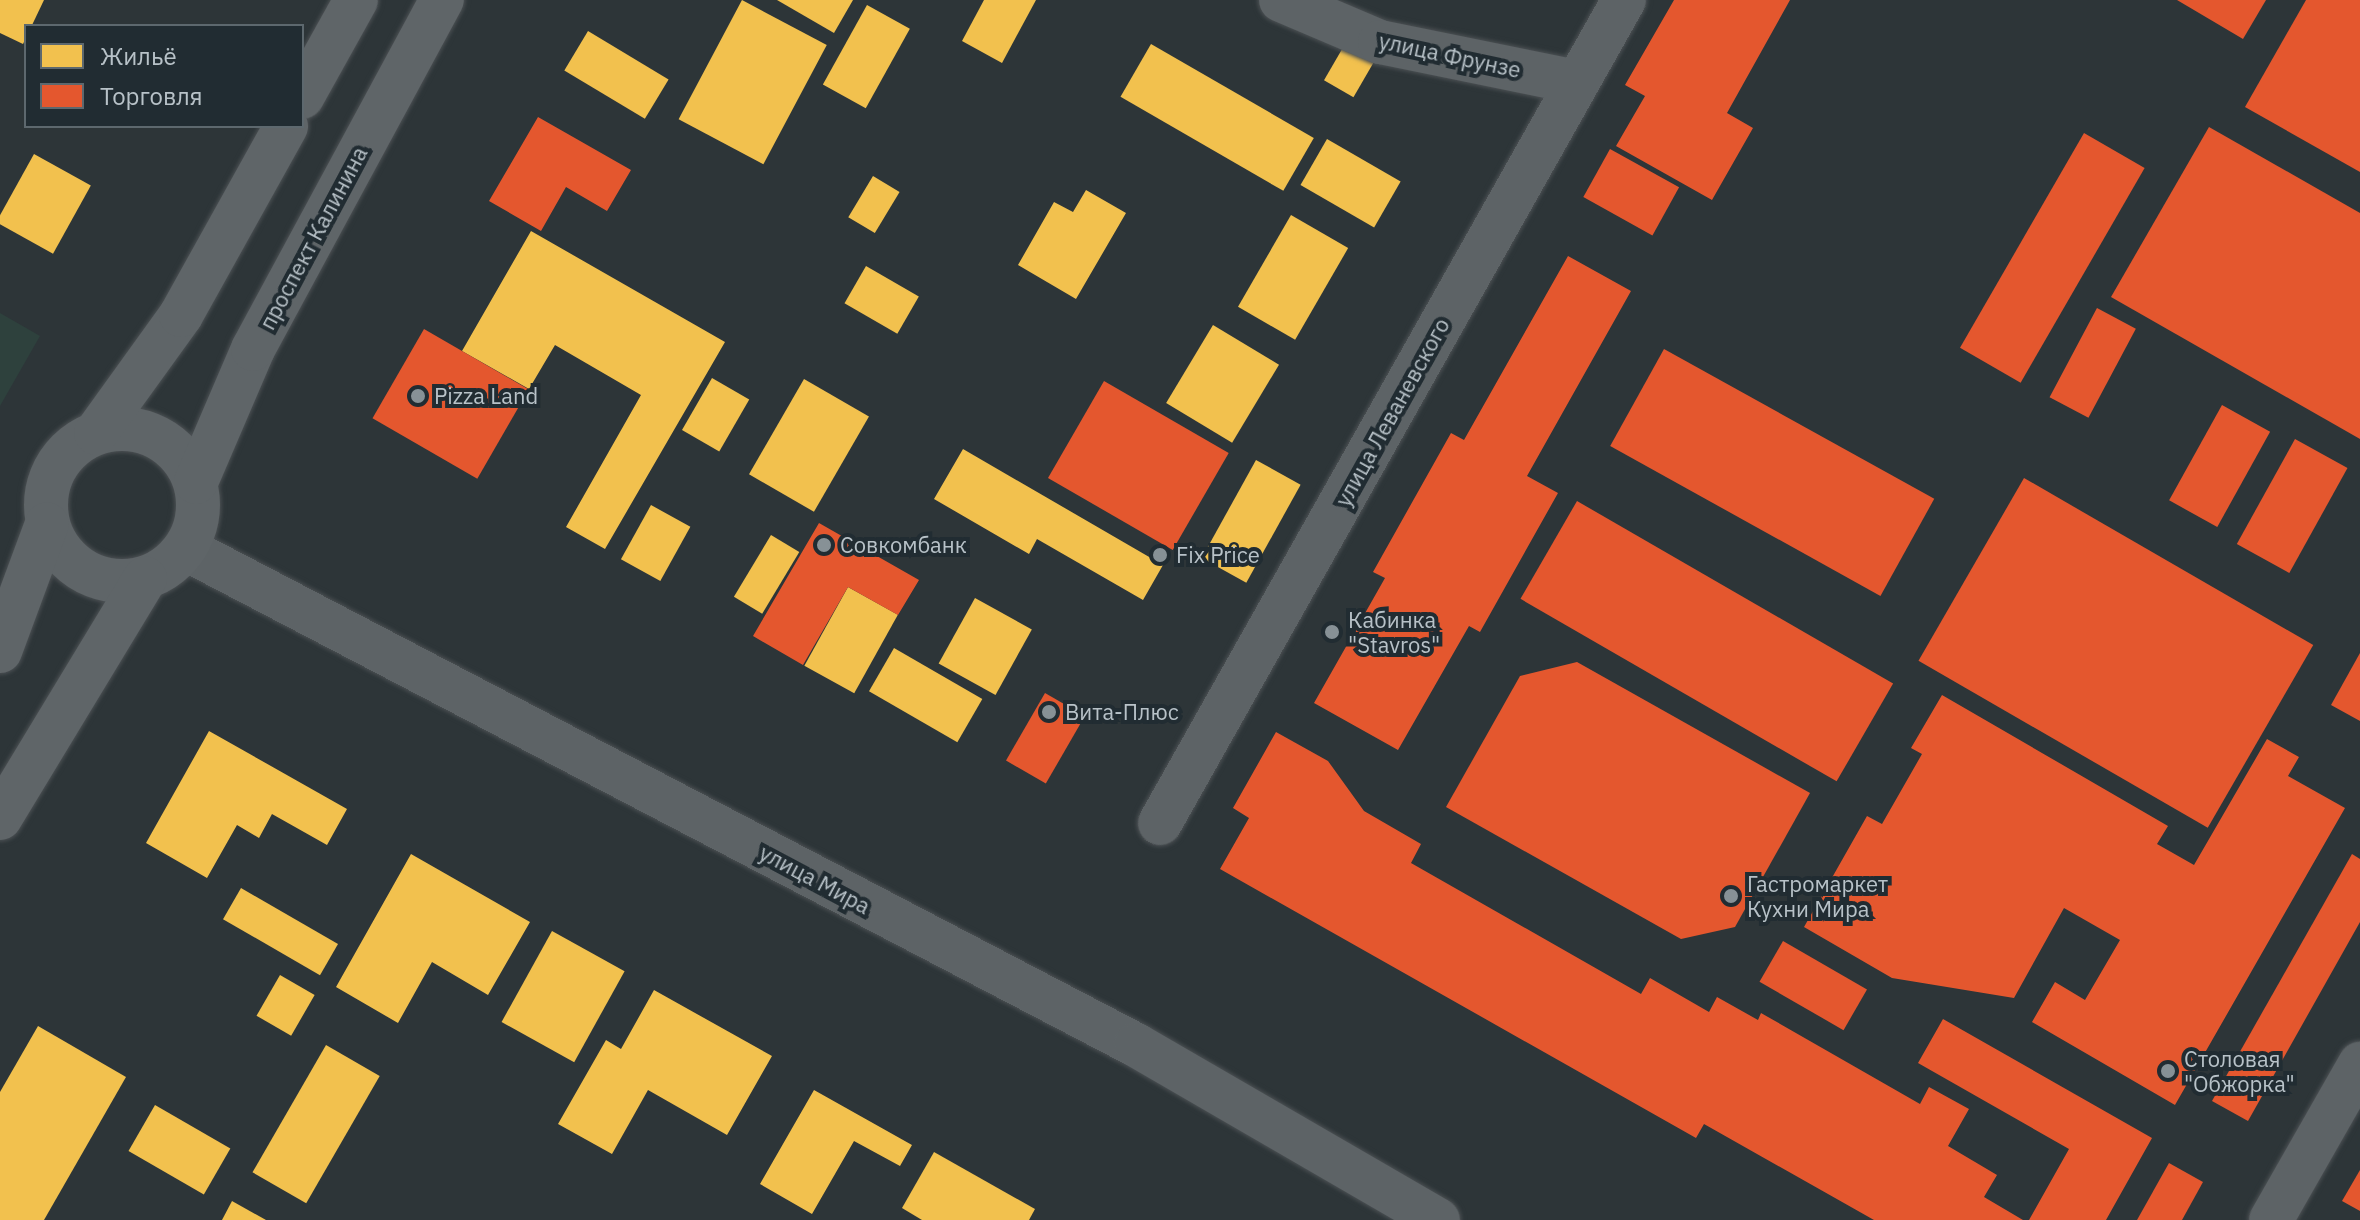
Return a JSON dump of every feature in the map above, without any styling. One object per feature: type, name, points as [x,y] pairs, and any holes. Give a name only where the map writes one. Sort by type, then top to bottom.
[{"type":"main road","points":[[304,93],[356,0]]},
{"type":"main road","name":"проспект Калинина","points":[[186,549],[200,505],[196,482],[253,349],[442,0]]},
{"type":"main road","points":[[0,651],[47,524],[51,475],[69,449],[96,433],[181,315],[285,128]]},
{"type":"main road","points":[[96,433],[145,431],[166,442],[196,482]]},
{"type":"main road","points":[[47,524],[57,547],[95,577],[145,579]]},
{"type":"main road","points":[[0,818],[145,579],[186,549]]},
{"type":"street","name":"улица Фрунзе","points":[[1281,0],[1380,42],[1577,82]]},
{"type":"street","name":"улица Леваневского","points":[[1160,823],[1624,0]]},
{"type":"street","name":"улица Мира","points":[[186,549],[1136,1045],[1438,1220]]},
{"type":"street","points":[[2271,1220],[2360,1064]]},
{"type":"green space","points":[[0,313],[40,336],[0,406]]},
{"type":"building: Жильё","points":[[0,0],[44,0],[33,24],[24,24],[23,44],[0,33]]},
{"type":"building: Жильё","points":[[742,0],[827,45],[763,164],[679,119]]},
{"type":"building: Жильё","points":[[777,0],[853,0],[834,33]]},
{"type":"building: Жильё","points":[[984,0],[1036,0],[1002,63],[962,41]]},
{"type":"building: Жильё","points":[[867,5],[910,29],[866,108],[823,85]]},
{"type":"building: Жильё","points":[[588,31],[669,79],[645,119],[564,70]]},
{"type":"building: Жильё","points":[[1151,44],[1314,138],[1283,191],[1120,97]]},
{"type":"building: Жильё","points":[[1345,44],[1374,61],[1353,97],[1324,80]]},
{"type":"building: Жильё","points":[[1327,139],[1401,182],[1374,227],[1300,185]]},
{"type":"building: Жильё","points":[[34,154],[91,186],[53,254],[0,224],[0,215]]},
{"type":"building: Жильё","points":[[873,176],[900,192],[875,233],[848,217]]},
{"type":"building: Жильё","points":[[1086,190],[1126,213],[1076,299],[1018,265],[1054,202],[1073,212]]},
{"type":"building: Жильё","points":[[1291,215],[1348,248],[1295,340],[1238,307]]},
{"type":"building: Жильё","points":[[531,231],[725,342],[605,549],[566,527],[641,395],[555,345],[529,389],[462,351]]},
{"type":"building: Жильё","points":[[866,266],[919,296],[897,334],[844,303]]},
{"type":"building: Жильё","points":[[1213,325],[1279,365],[1232,443],[1166,403]]},
{"type":"building: Жильё","points":[[712,378],[749,399],[719,451],[682,430]]},
{"type":"building: Жильё","points":[[804,379],[869,416],[814,512],[749,474]]},
{"type":"building: Жильё","points":[[963,449],[1163,565],[1143,600],[1037,539],[1029,554],[934,499]]},
{"type":"building: Жильё","points":[[1256,460],[1301,485],[1246,583],[1202,558]]},
{"type":"building: Жильё","points":[[651,505],[690,527],[660,581],[621,559]]},
{"type":"building: Жильё","points":[[771,535],[799,552],[762,614],[734,597]]},
{"type":"building: Жильё","points":[[848,587],[898,615],[854,693],[804,666]]},
{"type":"building: Жильё","points":[[975,598],[1032,630],[995,695],[939,664]]},
{"type":"building: Жильё","points":[[894,648],[982,699],[957,742],[869,691]]},
{"type":"building: Жильё","points":[[209,731],[347,809],[327,845],[272,814],[259,838],[237,825],[207,878],[146,843]]},
{"type":"building: Жильё","points":[[411,854],[530,922],[488,995],[432,962],[398,1023],[336,987]]},
{"type":"building: Жильё","points":[[241,888],[338,944],[320,975],[223,919]]},
{"type":"building: Жильё","points":[[552,931],[625,971],[574,1062],[502,1022]]},
{"type":"building: Жильё","points":[[280,975],[315,995],[291,1036],[256,1016]]},
{"type":"building: Жильё","points":[[654,990],[772,1056],[727,1135],[648,1090],[612,1154],[558,1124],[606,1040],[621,1049]]},
{"type":"building: Жильё","points":[[38,1026],[126,1077],[44,1220],[0,1220],[0,1092]]},
{"type":"building: Жильё","points":[[326,1045],[380,1076],[306,1203],[252,1172]]},
{"type":"building: Жильё","points":[[814,1090],[912,1145],[900,1166],[854,1141],[812,1214],[760,1184]]},
{"type":"building: Жильё","points":[[155,1105],[230,1148],[204,1194],[128,1151]]},
{"type":"building: Жильё","points":[[934,1152],[1035,1209],[1029,1220],[922,1220],[902,1208]]},
{"type":"building: Жильё","points":[[232,1201],[266,1220],[222,1220]]},
{"type":"building: Торговля","points":[[1674,0],[1790,0],[1727,113],[1753,128],[1712,200],[1616,146],[1645,96],[1625,85]]},
{"type":"building: Торговля","points":[[2177,0],[2266,0],[2243,39]]},
{"type":"building: Торговля","points":[[2306,0],[2360,0],[2360,172],[2245,107]]},
{"type":"building: Торговля","points":[[538,117],[631,170],[607,211],[566,187],[541,231],[489,201]]},
{"type":"building: Торговля","points":[[2209,127],[2360,213],[2360,439],[2111,297]]},
{"type":"building: Торговля","points":[[2084,133],[2145,168],[2021,383],[1960,348]]},
{"type":"building: Торговля","points":[[1610,149],[1679,187],[1652,235],[1583,197]]},
{"type":"building: Торговля","points":[[1568,256],[1631,291],[1527,476],[1558,493],[1480,632],[1469,626],[1398,750],[1314,703],[1385,578],[1373,572],[1451,433],[1464,440]]},
{"type":"building: Торговля","points":[[2097,308],[2136,329],[2088,418],[2050,397]]},
{"type":"building: Торговля","points":[[424,329],[529,390],[477,479],[372,418]]},
{"type":"building: Торговля","points":[[1664,349],[1934,499],[1880,596],[1610,446]]},
{"type":"building: Торговля","points":[[1104,381],[1229,453],[1173,550],[1048,478]]},
{"type":"building: Торговля","points":[[2222,405],[2270,432],[2217,527],[2169,500]]},
{"type":"building: Торговля","points":[[2295,439],[2347,468],[2289,573],[2237,544]]},
{"type":"building: Торговля","points":[[2024,478],[2313,645],[2208,828],[1918,661]]},
{"type":"building: Торговля","points":[[1577,501],[1893,684],[1837,781],[1520,599]]},
{"type":"building: Торговля","points":[[819,523],[919,580],[898,615],[848,587],[803,665],[753,636]]},
{"type":"building: Торговля","points":[[2360,653],[2360,721],[2331,705]]},
{"type":"building: Торговля","points":[[1577,662],[1810,793],[1735,927],[1681,939],[1446,807],[1520,676]]},
{"type":"building: Торговля","points":[[1045,693],[1085,716],[1046,784],[1006,761]]},
{"type":"building: Торговля","points":[[1942,695],[2168,826],[2157,844],[2194,865],[2267,739],[2299,757],[2288,776],[2345,808],[2175,1105],[2032,1022],[2055,982],[2085,1000],[2120,940],[2064,908],[2014,998],[1892,978],[1804,927],[1867,816],[1882,824],[1922,754],[1911,748]]},
{"type":"building: Торговля","points":[[1276,732],[1328,761],[1364,811],[1421,844],[1411,863],[1641,994],[1650,978],[1709,1012],[1717,997],[1758,1020],[1761,1013],[1920,1104],[1929,1087],[1969,1109],[1948,1146],[1997,1175],[1984,1197],[2023,1220],[1874,1220],[1704,1124],[1696,1138],[1220,869],[1249,818],[1233,808]]},
{"type":"building: Торговля","points":[[2352,854],[2360,859],[2360,922],[2248,1121],[2212,1101]]},
{"type":"building: Торговля","points":[[1783,941],[1867,990],[1844,1030],[1760,982]]},
{"type":"building: Торговля","points":[[1943,1019],[2152,1138],[2106,1220],[2029,1220],[2069,1149],[1918,1063]]},
{"type":"building: Торговля","points":[[2169,1163],[2203,1182],[2182,1220],[2137,1220]]},
{"type":"building: Торговля","points":[[2360,1170],[2360,1211],[2342,1201]]},
{"type":"place","name":"Pizza Land","points":[[418,396]]},
{"type":"place","name":"Совкомбанк","points":[[824,545]]},
{"type":"place","name":"Fix Price","points":[[1160,555]]},
{"type":"place","name":"Кабинка \"Stavros\"","points":[[1332,632]]},
{"type":"place","name":"Вита-Плюс","points":[[1049,712]]},
{"type":"place","name":"Гастромаркет Кухни Мира","points":[[1731,896]]},
{"type":"place","name":"Столовая \"Обжорка\"","points":[[2168,1071]]}]
